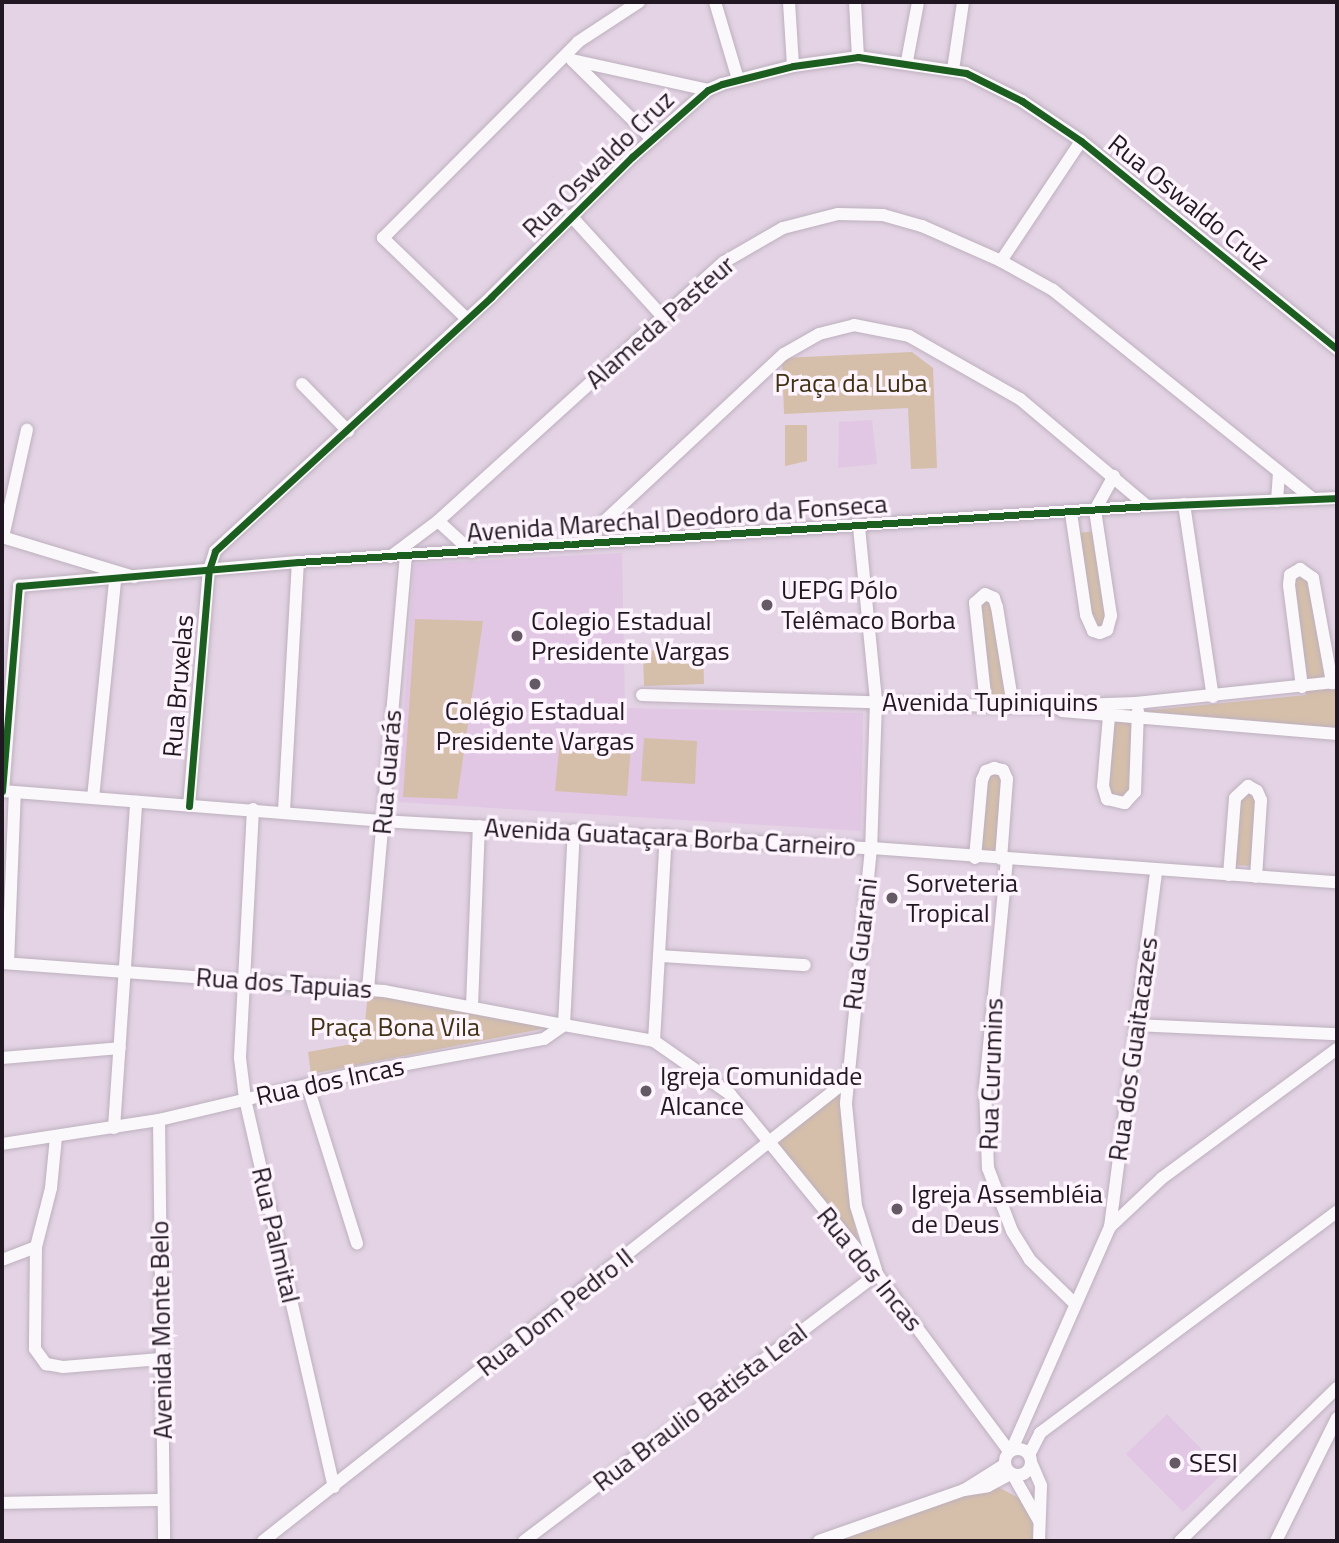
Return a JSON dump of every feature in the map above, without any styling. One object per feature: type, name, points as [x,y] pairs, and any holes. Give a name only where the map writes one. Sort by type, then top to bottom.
[{"type":"street","points":[[467,319],[383,238],[568,57],[639,2]]},
{"type":"street","points":[[715,2],[738,79]]},
{"type":"street","points":[[789,2],[793,66]]},
{"type":"street","points":[[855,2],[858,57]]},
{"type":"street","points":[[907,61],[918,2]]},
{"type":"street","points":[[953,70],[963,2]]},
{"type":"street","points":[[568,57],[708,90]]},
{"type":"street","points":[[568,57],[652,139]]},
{"type":"street","name":"Rua Oswaldo Cruz","points":[[209,570],[222,542],[264,510],[467,319],[652,139],[708,90],[738,79],[793,66],[858,57],[907,61],[953,70],[1022,101],[1081,141],[1337,349]]},
{"type":"street","points":[[1001,261],[1081,141]]},
{"type":"street","name":"Alameda Pasteur","points":[[390,557],[438,522],[724,262],[756,242],[808,219],[838,214],[883,215],[922,226],[1001,261],[1100,325],[1314,499]]},
{"type":"street","points":[[571,216],[663,316]]},
{"type":"street","points":[[580,544],[784,354],[819,334],[854,326],[909,336],[1020,399],[1147,506]]},
{"type":"street","points":[[302,384],[348,431]]},
{"type":"street","points":[[27,430],[2,537],[137,578]]},
{"type":"street","points":[[1277,501],[1279,473]]},
{"type":"street","points":[[1071,513],[1086,615],[1093,631],[1100,633],[1107,630],[1111,616],[1095,510],[1114,476]]},
{"type":"street","name":"Avenida Marechal Deodoro da Fonseca","points":[[7,792],[19,586],[115,580],[298,562],[1147,506],[1337,498]]},
{"type":"street","points":[[1184,504],[1213,696]]},
{"type":"street","points":[[438,522],[472,552]]},
{"type":"street","name":"Rua Guarani","points":[[859,527],[876,701],[872,848],[845,1082],[856,1206],[877,1274]]},
{"type":"street","name":"Rua Guarás","points":[[368,989],[406,556]]},
{"type":"street","points":[[284,811],[298,562]]},
{"type":"street","points":[[1302,687],[1289,585],[1290,575],[1300,569],[1313,578],[1335,682]]},
{"type":"street","name":"Rua Bruxelas","points":[[189,806],[209,570]]},
{"type":"street","points":[[93,798],[115,580]]},
{"type":"street","points":[[986,704],[975,603],[985,594],[994,598],[997,607],[1019,706],[1337,734]]},
{"type":"street","name":"Avenida Tupiniquins","points":[[642,695],[1019,706],[1136,703],[1335,682]]},
{"type":"street","points":[[1109,716],[1103,786],[1108,799],[1115,803],[1125,803],[1135,792],[1139,716],[1136,703]]},
{"type":"street","name":"Rua Curumins","points":[[975,858],[982,780],[993,768],[1003,770],[1007,779],[1004,859],[985,1087],[988,1168],[1007,1220],[1030,1260],[1074,1303]]},
{"type":"street","points":[[1229,875],[1235,798],[1248,786],[1257,791],[1261,800],[1256,877]]},
{"type":"street","points":[[5,963],[7,792]]},
{"type":"street","name":"Avenida Guataçara Borba Carneiro","points":[[7,792],[284,811],[382,821],[872,848],[975,858],[1337,882]]},
{"type":"street","points":[[114,1128],[136,802]]},
{"type":"street","name":"Rua Palmital","points":[[253,809],[240,1058],[245,1099],[334,1487]]},
{"type":"street","points":[[472,1006],[479,826]]},
{"type":"street","points":[[564,1025],[575,830]]},
{"type":"street","points":[[654,1041],[666,835]]},
{"type":"street","name":"Rua dos Guaitacazes","points":[[1110,1227],[1156,871]]},
{"type":"street","points":[[660,956],[805,965]]},
{"type":"street","name":"Rua dos Tapuias","points":[[5,963],[368,989],[564,1025]]},
{"type":"street","name":"Rua dos Incas","points":[[2,1144],[159,1120],[308,1087],[358,1073],[544,1039],[564,1025],[654,1041],[730,1094],[877,1274],[1010,1450]]},
{"type":"street","points":[[1135,1025],[1337,1034]]},
{"type":"street","points":[[2,1058],[120,1048]]},
{"type":"street","points":[[1039,1521],[1009,1471],[1010,1450],[1110,1227],[1162,1178],[1337,1049]]},
{"type":"street","name":"Rua Dom Pedro II","points":[[263,1541],[845,1082]]},
{"type":"street","points":[[308,1087],[357,1243]]},
{"type":"street","name":"Avenida Monte Belo","points":[[159,1120],[164,1541]]},
{"type":"street","points":[[56,1137],[51,1188],[36,1247],[35,1349],[39,1359],[63,1367],[161,1359]]},
{"type":"street","points":[[821,1541],[964,1490],[1009,1471],[1027,1471],[1040,1433],[1337,1212]]},
{"type":"street","points":[[2,1260],[36,1247]]},
{"type":"street","name":"Rua Braulio Batista Leal","points":[[524,1541],[877,1274]]},
{"type":"street","points":[[1180,1541],[1337,1388]]},
{"type":"street","points":[[1276,1541],[1337,1418]]},
{"type":"street","points":[[1010,1450],[1022,1449],[1030,1458],[1041,1486],[1039,1541]]},
{"type":"street","points":[[2,1503],[163,1500]]},
{"type":"shaded area","points":[[872,420],[877,464],[838,468],[839,422]]},
{"type":"shaded area","name":"Colegio Estadual Presidente Vargas","points":[[622,553],[625,708],[863,713],[861,831],[398,802],[414,564]]},
{"type":"shaded area","name":"SESI","points":[[1167,1414],[1224,1472],[1183,1512],[1126,1454]]},
{"type":"green space","name":"Praça da Luba","points":[[912,352],[933,368],[937,468],[911,469],[908,408],[784,414],[782,358]]},
{"type":"green space","points":[[785,425],[807,425],[807,461],[785,466]]},
{"type":"green space","points":[[1097,531],[1110,618],[1103,629],[1094,627],[1077,533]]},
{"type":"green space","points":[[1306,574],[1337,687],[1337,728],[1141,711],[1306,695],[1291,577]]},
{"type":"green space","points":[[990,599],[1006,697],[989,698],[980,601]]},
{"type":"green space","points":[[415,619],[483,621],[457,799],[403,797]]},
{"type":"green space","points":[[703,649],[704,684],[644,686],[643,651]]},
{"type":"green space","points":[[1115,719],[1137,720],[1131,792],[1115,800],[1105,790]]},
{"type":"green space","points":[[644,738],[697,741],[695,784],[641,781]]},
{"type":"green space","points":[[560,740],[631,746],[627,796],[555,791]]},
{"type":"green space","points":[[987,771],[1002,772],[1001,852],[977,849]]},
{"type":"green space","points":[[1256,792],[1256,866],[1230,865],[1237,796]]},
{"type":"green space","name":"Praça Bona Vila","points":[[368,993],[552,1027],[311,1074],[308,1052],[363,1042]]},
{"type":"green space","points":[[840,1093],[847,1185],[860,1252],[774,1141]]},
{"type":"green space","points":[[994,1485],[1021,1499],[1033,1522],[1034,1541],[836,1541]]},
{"type":"cycle path","points":[[189,806],[209,570],[215,551],[491,297],[632,157],[708,90],[722,84],[793,66],[858,57],[966,73],[1022,101],[1081,141],[1337,349]]},
{"type":"cycle path","points":[[2,791],[19,586],[298,562],[1147,506],[1337,498]]},
{"type":"place","name":"UEPG Pólo Telêmaco Borba","points":[[767,605]]},
{"type":"place","name":"Colegio Estadual Presidente Vargas","points":[[517,636]]},
{"type":"place","name":"Colégio Estadual Presidente Vargas","points":[[535,684]]},
{"type":"place","name":"Sorveteria Tropical","points":[[892,898]]},
{"type":"place","name":"Igreja Comunidade Alcance","points":[[646,1091]]},
{"type":"place","name":"Igreja Assembléia de Deus","points":[[897,1209]]},
{"type":"place","name":"SESI","points":[[1175,1463]]}]
